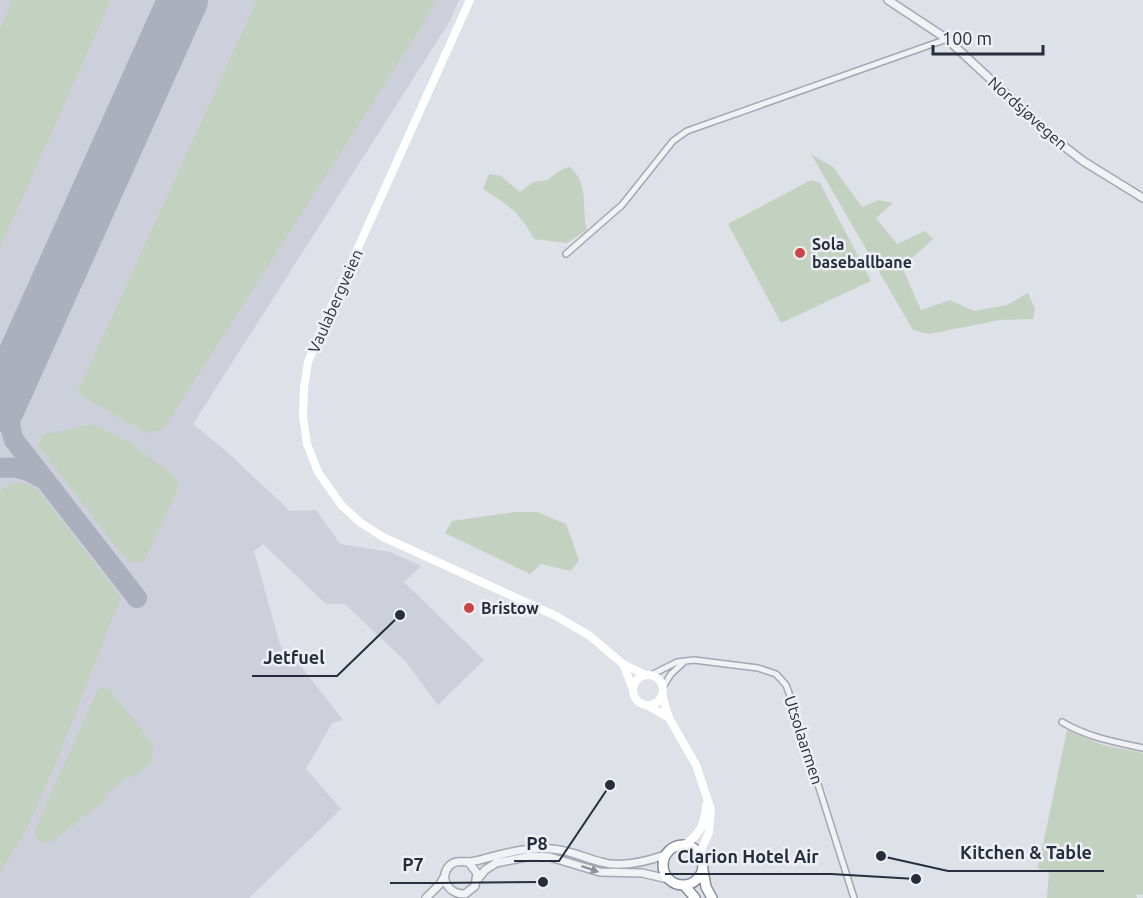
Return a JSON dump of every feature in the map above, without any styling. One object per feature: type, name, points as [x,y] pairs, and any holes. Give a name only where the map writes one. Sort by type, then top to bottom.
[{"type":"highway","points":[[703,870],[699,878],[692,883],[675,884],[668,879],[662,864],[670,849],[686,844],[694,847],[703,861],[706,886],[712,898]]},
{"type":"highway","points":[[684,885],[695,898]]},
{"type":"main road","name":"Vaulabergveien","points":[[470,0],[308,362],[302,405],[307,444],[325,484],[342,506],[361,523],[398,544],[556,616],[590,636],[623,664],[648,675]]},
{"type":"main road","name":"Vaulabergveien","points":[[623,664],[633,689]]},
{"type":"main road","points":[[669,718],[637,700],[633,689],[637,680],[648,675],[658,678],[669,718],[696,765],[711,810],[709,832],[700,854]]},
{"type":"main road","points":[[647,705],[655,703],[663,691]]},
{"type":"main road","points":[[686,844],[700,831],[705,822],[707,801]]},
{"type":"street","name":"Nordsjøvegen","points":[[888,0],[947,39],[1056,140],[1143,198]]},
{"type":"street","points":[[566,254],[622,205],[673,141],[687,131],[947,39]]},
{"type":"street","name":"Utsolaarmen","points":[[648,675],[677,662],[699,660],[765,669],[776,674],[786,685],[854,898]]},
{"type":"street","points":[[663,691],[670,674],[684,662]]},
{"type":"street","points":[[1062,722],[1104,740],[1143,748]]},
{"type":"street","points":[[469,863],[508,851],[551,848],[571,851],[604,863],[618,864],[646,862],[665,855]]},
{"type":"street","points":[[448,898],[473,890],[485,870],[496,863],[531,856],[550,856],[600,872],[642,873],[668,879]]},
{"type":"street","points":[[426,898],[440,884],[452,864],[462,861],[469,863],[474,867],[478,879]]},
{"type":"street","points":[[445,874],[448,888],[460,894]]},
{"type":"shaded area","points":[[0,0],[459,0],[450,21],[193,424],[227,452],[290,511],[316,510],[340,544],[390,552],[421,566],[404,582],[484,660],[438,705],[406,662],[345,604],[326,604],[263,544],[254,551],[280,645],[290,659],[293,656],[343,720],[332,723],[306,769],[341,809],[249,898],[0,898]]},
{"type":"green space","points":[[12,0],[111,0],[0,248],[0,29]]},
{"type":"green space","points":[[257,0],[436,0],[427,18],[163,430],[146,433],[77,393]]},
{"type":"green space","points":[[811,154],[833,167],[862,207],[879,200],[893,203],[876,218],[897,244],[925,231],[933,239],[902,267],[921,310],[950,300],[974,311],[1007,305],[1028,293],[1035,309],[1033,319],[1000,320],[929,334],[913,330]]},
{"type":"green space","points":[[570,167],[583,189],[587,230],[567,243],[534,239],[513,210],[483,189],[489,174],[501,176],[520,192],[533,182],[547,180],[562,169]]},
{"type":"green space","name":"Sola baseballbane","points":[[811,180],[820,183],[871,281],[781,323],[728,224]]},
{"type":"green space","points":[[93,424],[131,443],[177,478],[177,492],[144,561],[132,563],[120,552],[38,445],[43,435]]},
{"type":"green space","points":[[17,482],[30,484],[39,491],[121,598],[41,797],[25,831],[0,873],[0,494],[3,488]]},
{"type":"green space","points":[[515,512],[537,512],[566,524],[579,560],[571,571],[541,564],[530,574],[445,533],[452,521]]},
{"type":"green space","points":[[105,687],[111,691],[153,744],[151,763],[135,776],[127,777],[107,793],[103,802],[51,842],[44,843],[36,839],[34,831],[98,689]]},
{"type":"green space","points":[[1067,730],[1103,745],[1143,753],[1143,895],[1136,894],[1137,898],[1047,898],[1049,873],[1038,868]]},
{"type":"taxiway","points":[[18,368],[10,413],[14,440],[137,598]]},
{"type":"taxiway","points":[[0,468],[21,469],[41,478]]},
{"type":"runway","points":[[0,407],[183,0]]},
{"type":"place","name":"Sola baseballbane","points":[[800,253]]},
{"type":"place","name":"Bristow","points":[[469,608]]},
{"type":"place","name":"Jetfuel","points":[[400,615]]},
{"type":"place","name":"P8","points":[[610,785]]},
{"type":"place","name":"Kitchen & Table","points":[[881,856]]},
{"type":"place","name":"Clarion Hotel Air","points":[[916,879]]},
{"type":"place","name":"P7","points":[[543,882]]}]
